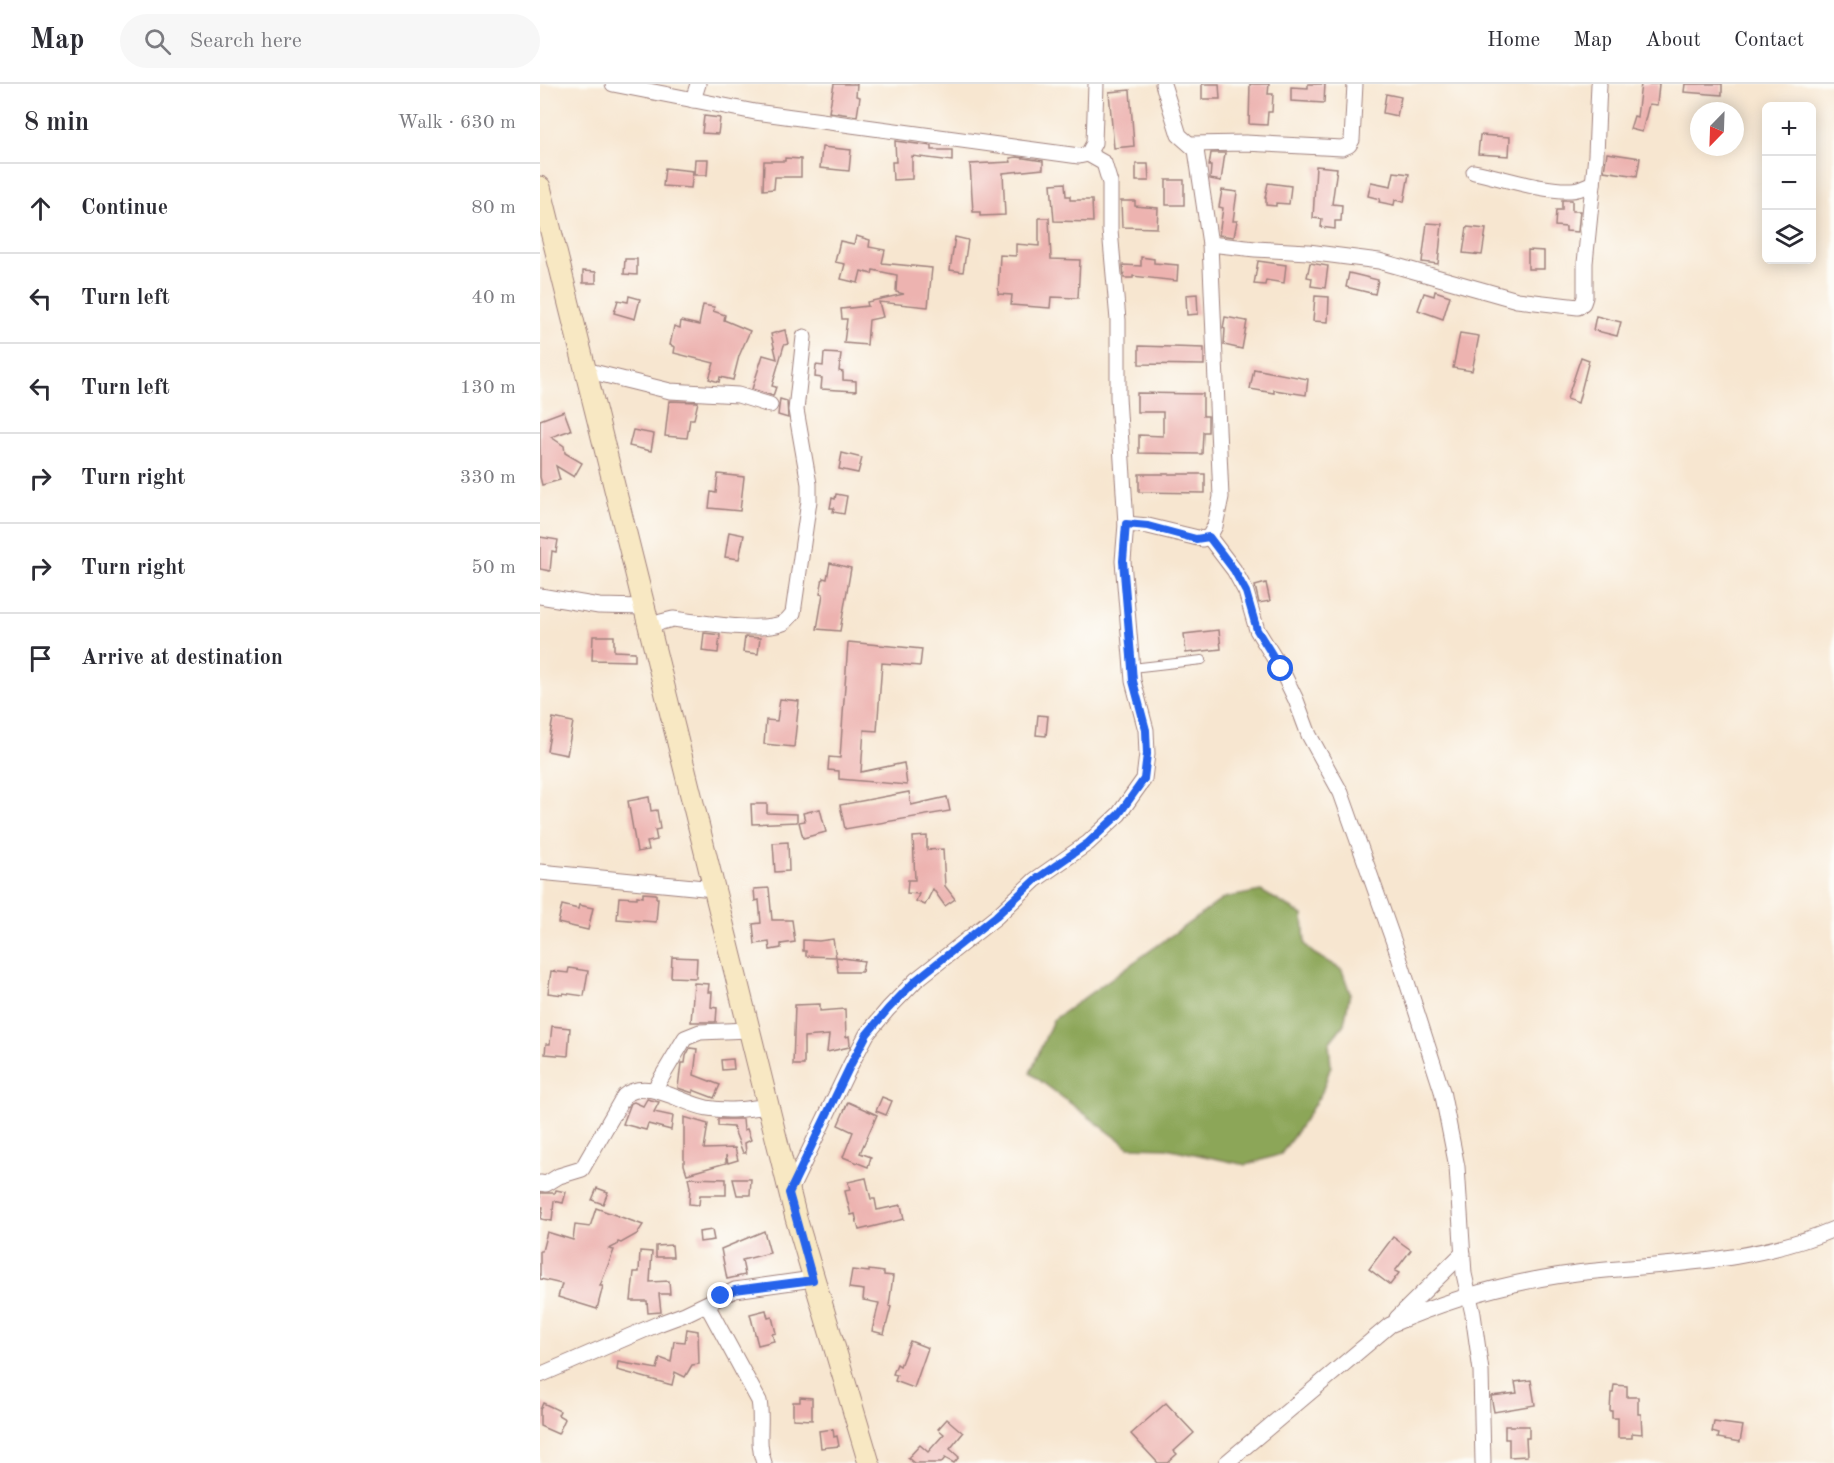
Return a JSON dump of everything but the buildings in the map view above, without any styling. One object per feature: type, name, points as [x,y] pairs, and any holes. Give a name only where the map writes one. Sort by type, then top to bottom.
[{"type":"street","points":[[613,84],[755,112],[1079,156],[1088,154],[1104,163],[1110,183],[1110,230],[1118,320],[1118,397],[1126,524],[1123,561],[1133,681],[1146,730],[1147,754],[1144,779],[1119,814],[1088,843],[1035,880],[996,916],[916,980],[888,1009],[867,1034],[789,1193]]},
{"type":"street","points":[[693,100],[698,84]]},
{"type":"street","points":[[1088,154],[1094,143],[1096,84]]},
{"type":"street","points":[[1163,84],[1179,135],[1196,150],[1210,244],[1221,497],[1215,526],[1209,537]]},
{"type":"street","points":[[1191,144],[1245,143],[1342,148],[1350,145],[1352,140],[1355,84]]},
{"type":"street","points":[[1210,244],[1308,252],[1379,261],[1517,300],[1578,308],[1585,297],[1585,263],[1599,84]]},
{"type":"street","points":[[1474,172],[1549,188],[1581,189],[1593,183]]},
{"type":"street","points":[[540,187],[789,1193],[868,1463]]},
{"type":"street","points":[[649,628],[673,619],[759,627],[786,622],[793,613],[809,501],[809,484],[796,410],[804,337]]},
{"type":"street","points":[[585,370],[670,391],[738,395],[770,405]]},
{"type":"street","points":[[1126,524],[1148,526],[1196,539],[1209,537]]},
{"type":"street","points":[[1209,537],[1234,570],[1246,592],[1257,630],[1281,669],[1309,735],[1341,792],[1442,1091],[1457,1167],[1463,1253],[1481,1371],[1483,1463]]},
{"type":"street","points":[[540,596],[599,606],[644,607]]},
{"type":"street","points":[[540,872],[714,889]]},
{"type":"street","points":[[654,1090],[684,1038],[700,1032],[749,1030]]},
{"type":"street","points":[[540,1183],[546,1184],[559,1176],[582,1169],[624,1096],[632,1089],[654,1090],[707,1108],[736,1110],[768,1106]]},
{"type":"street","points":[[1390,1325],[1469,1296],[1548,1277],[1725,1259],[1763,1252],[1834,1229]]},
{"type":"street","points":[[1226,1463],[1390,1325],[1463,1253]]},
{"type":"street","points":[[540,1375],[706,1305],[735,1290],[813,1280]]},
{"type":"street","points":[[706,1305],[759,1401],[762,1416],[759,1442],[764,1463]]},
{"type":"lane","points":[[1132,668],[1202,660]]},
{"type":"green space","points":[[1261,891],[1303,915],[1305,944],[1313,953],[1342,970],[1350,993],[1344,1024],[1329,1043],[1331,1066],[1322,1092],[1281,1154],[1246,1165],[1166,1148],[1129,1147],[1030,1073],[1053,1020],[1224,898]]},
{"type":"route","points":[[721,1296],[735,1290],[813,1280],[789,1193],[867,1034],[916,980],[996,916],[1035,880],[1088,843],[1119,814],[1144,779],[1147,754],[1146,730],[1133,681],[1123,561],[1126,524],[1148,526],[1196,539],[1209,537],[1234,570],[1246,592],[1257,630],[1281,669]]}]
